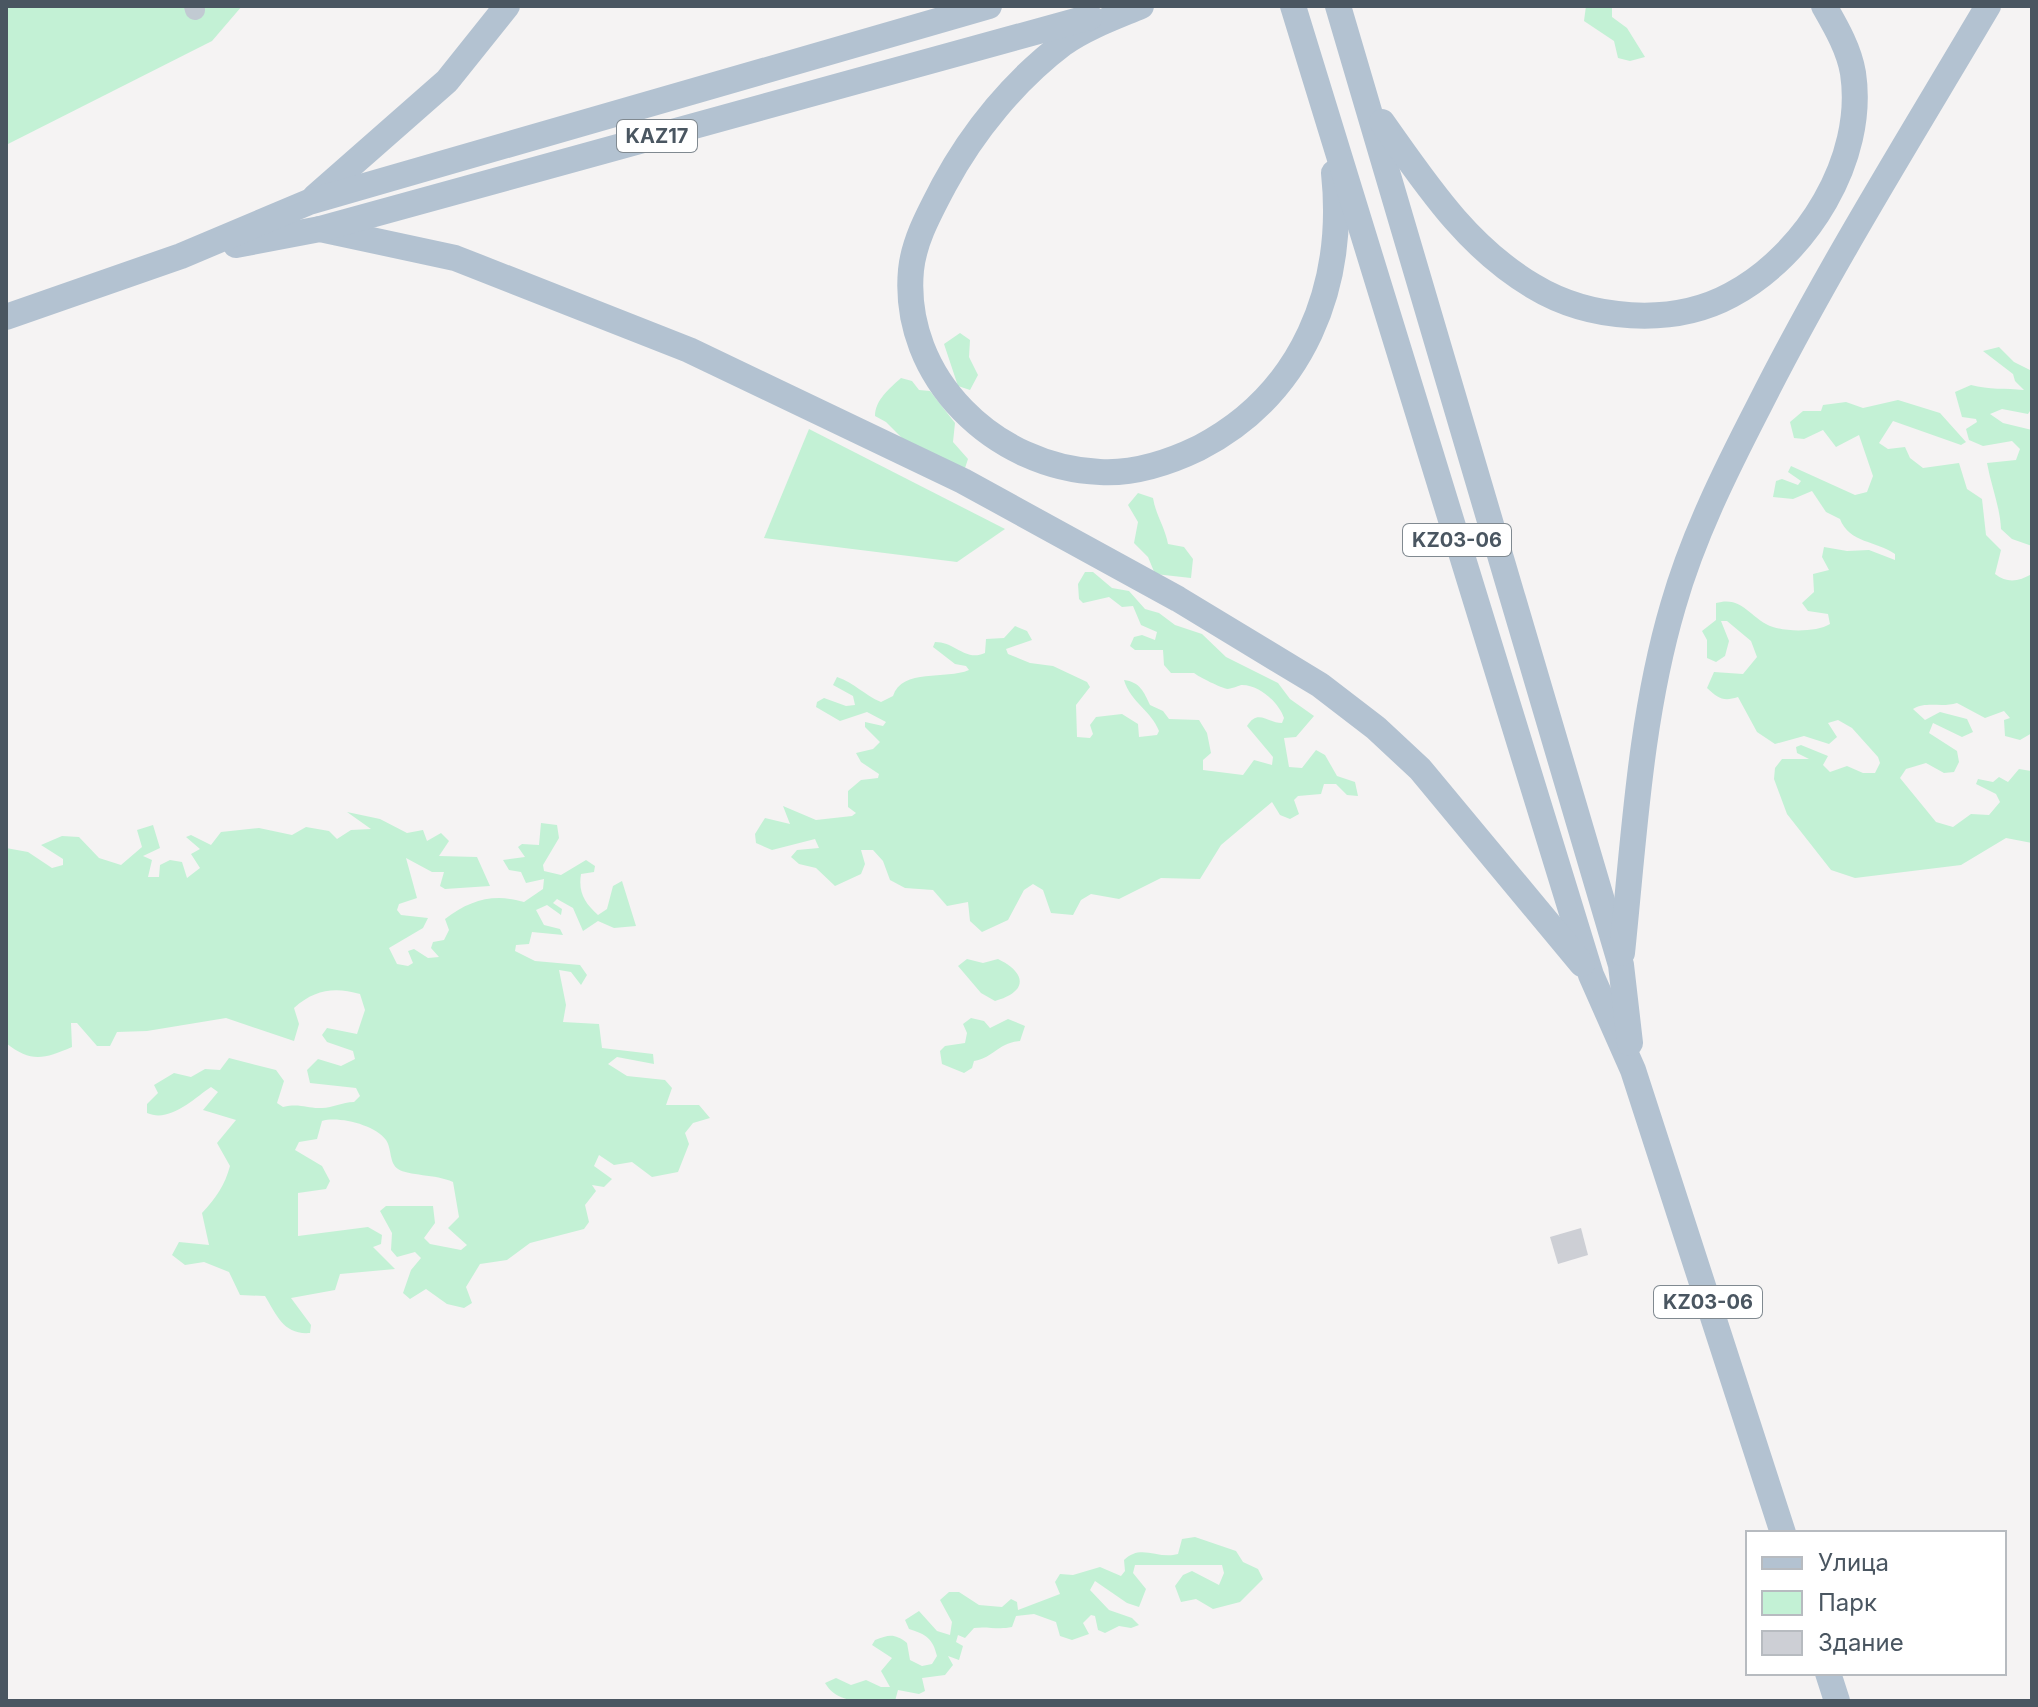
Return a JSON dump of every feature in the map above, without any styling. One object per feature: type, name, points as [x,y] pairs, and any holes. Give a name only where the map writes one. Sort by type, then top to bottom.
[{"type":"main road","points":[[309,202],[447,81],[507,6]]},
{"type":"main road","name":"KAZ17","points":[[6,317],[181,256],[309,202],[989,6]]},
{"type":"main road","name":"KAZ17","points":[[181,256],[320,229],[1129,6]]},
{"type":"main road","points":[[1141,6],[1065,43],[1011,92],[967,145],[920,237],[911,270],[911,294],[923,349],[948,395],[983,431],[1022,453],[1060,467],[1123,472],[1164,463],[1189,453],[1252,415],[1269,399],[1294,364],[1326,291],[1337,226],[1329,122]]},
{"type":"main road","name":"KZ03-06","points":[[1293,6],[1591,975],[1633,1070],[1782,1531]]},
{"type":"main road","name":"KZ03-06","points":[[1338,6],[1621,965],[1633,1070]]},
{"type":"main road","points":[[1370,106],[1448,215],[1474,241],[1533,286],[1583,308],[1638,316],[1671,314],[1730,296],[1755,280],[1798,240],[1826,198],[1849,143],[1854,89],[1847,53],[1824,6]]},
{"type":"main road","points":[[1621,965],[1645,745],[1673,606],[1697,534],[1798,328],[1988,6]]},
{"type":"main road","points":[[320,229],[455,258],[689,350],[963,481],[1178,599],[1320,685],[1376,728],[1420,769],[1591,975]]},
{"type":"main road","points":[[1829,1675],[1837,1701]]},
{"type":"green space","points":[[6,6],[242,6],[212,41],[6,145]]},
{"type":"green space","points":[[1586,6],[1612,6],[1612,17],[1627,28],[1645,57],[1630,61],[1618,58],[1614,41],[1584,21]]},
{"type":"green space","points":[[960,333],[970,340],[969,357],[978,375],[970,390],[958,386],[944,344]]},
{"type":"green space","points":[[1999,347],[2014,362],[2032,371],[2032,408],[2028,414],[2002,409],[1990,414],[2003,423],[2032,430],[2032,546],[2012,539],[2001,529],[1987,463],[2016,460],[2020,449],[2012,441],[1983,446],[1969,440],[1966,429],[1977,422],[1976,419],[1962,417],[1955,392],[1971,385],[2024,390],[2013,374],[1983,351]]},
{"type":"green space","points":[[901,378],[912,381],[919,390],[930,391],[955,423],[953,442],[968,459],[964,471],[913,449],[886,422],[875,416],[880,400]]},
{"type":"green space","points":[[1898,400],[1940,413],[1966,442],[1961,445],[1893,421],[1879,443],[1888,449],[1905,447],[1910,458],[1923,468],[1959,463],[1967,489],[1982,499],[1986,535],[2001,550],[1995,574],[2014,580],[2032,574],[2032,733],[2020,740],[2005,736],[2004,720],[2010,718],[2004,711],[1985,718],[1957,703],[1918,707],[1913,709],[1925,720],[1940,712],[1967,719],[1973,732],[1962,737],[1933,723],[1929,733],[1957,751],[1959,762],[1954,772],[1944,773],[1926,763],[1906,769],[1900,778],[1936,822],[1953,827],[1971,814],[1989,815],[2000,802],[1996,794],[1976,784],[1978,779],[1993,782],[1999,777],[2008,782],[2019,769],[2031,771],[2032,843],[2006,838],[1961,865],[1855,878],[1831,870],[1787,814],[1774,779],[1775,768],[1782,759],[1809,759],[1797,753],[1796,747],[1801,745],[1828,756],[1823,765],[1830,772],[1847,766],[1863,773],[1875,773],[1880,763],[1878,757],[1852,728],[1838,720],[1828,723],[1837,737],[1829,744],[1804,736],[1775,744],[1757,732],[1738,697],[1721,698],[1707,688],[1714,672],[1743,674],[1757,657],[1751,641],[1727,621],[1721,621],[1729,641],[1725,656],[1716,662],[1707,658],[1707,640],[1702,631],[1716,620],[1716,603],[1725,601],[1740,605],[1779,629],[1824,627],[1830,624],[1828,614],[1808,611],[1802,603],[1814,592],[1813,574],[1829,570],[1822,557],[1824,547],[1847,551],[1869,550],[1895,560],[1895,554],[1850,533],[1840,519],[1826,512],[1812,491],[1793,499],[1773,497],[1776,481],[1782,479],[1798,485],[1801,481],[1788,472],[1791,466],[1855,495],[1867,492],[1873,476],[1859,435],[1836,447],[1823,430],[1804,439],[1794,438],[1790,422],[1803,411],[1821,411],[1823,405],[1846,402],[1863,408]]},
{"type":"green space","points":[[809,429],[1005,529],[957,562],[764,538]]},
{"type":"green space","points":[[1138,493],[1153,498],[1168,544],[1184,547],[1193,559],[1191,578],[1155,574],[1148,557],[1134,543],[1138,522],[1128,505]]},
{"type":"green space","points":[[1085,572],[1093,572],[1112,588],[1129,591],[1145,609],[1159,613],[1175,625],[1202,634],[1226,657],[1278,683],[1290,699],[1314,716],[1296,737],[1284,738],[1289,767],[1302,768],[1316,750],[1325,755],[1337,776],[1355,782],[1358,796],[1347,795],[1336,784],[1324,784],[1321,794],[1298,796],[1294,800],[1299,814],[1290,819],[1280,815],[1272,802],[1221,845],[1200,879],[1161,878],[1119,899],[1091,894],[1081,900],[1073,915],[1051,913],[1043,890],[1033,884],[1024,890],[1008,920],[982,932],[970,921],[968,902],[947,906],[933,890],[905,888],[890,880],[883,861],[873,850],[861,850],[865,864],[861,874],[835,886],[816,868],[799,864],[791,857],[797,850],[819,848],[815,839],[772,850],[756,843],[755,834],[765,818],[790,824],[783,806],[816,820],[852,816],[856,813],[848,807],[848,791],[861,780],[878,778],[879,774],[861,762],[856,753],[873,749],[880,742],[865,727],[865,722],[883,726],[886,722],[867,712],[840,721],[816,707],[817,702],[824,698],[846,706],[855,705],[853,696],[833,685],[837,677],[881,702],[893,696],[905,682],[915,678],[969,670],[966,666],[955,664],[933,647],[935,642],[978,655],[985,653],[986,639],[1004,638],[1015,626],[1027,631],[1032,640],[1006,649],[1008,654],[1030,663],[1053,666],[1087,682],[1090,687],[1076,705],[1077,737],[1090,738],[1093,734],[1090,725],[1096,717],[1122,714],[1138,724],[1139,737],[1157,735],[1159,731],[1151,717],[1131,695],[1124,680],[1138,685],[1150,705],[1163,711],[1169,719],[1199,720],[1207,733],[1211,753],[1203,760],[1203,770],[1243,775],[1254,760],[1272,765],[1273,757],[1247,726],[1259,717],[1282,723],[1284,718],[1273,701],[1261,691],[1248,686],[1228,689],[1194,673],[1171,673],[1164,665],[1163,650],[1135,650],[1130,646],[1134,637],[1142,635],[1155,640],[1157,632],[1141,625],[1133,606],[1122,607],[1109,597],[1083,603],[1079,599],[1078,584]]},
{"type":"green space","points":[[347,812],[380,819],[407,833],[423,830],[427,841],[441,833],[449,841],[439,856],[477,857],[490,886],[445,889],[440,886],[444,872],[432,872],[406,858],[417,898],[399,904],[397,910],[401,915],[428,918],[423,928],[389,948],[397,964],[408,966],[413,963],[408,951],[414,949],[428,958],[439,957],[431,948],[433,942],[444,940],[449,930],[445,919],[464,907],[492,898],[524,902],[543,889],[544,879],[526,883],[521,872],[509,870],[503,860],[525,857],[518,847],[522,844],[539,845],[541,823],[557,825],[559,838],[543,865],[544,871],[561,875],[586,860],[595,866],[594,872],[581,874],[581,887],[586,902],[598,915],[607,909],[613,886],[622,881],[636,926],[614,928],[598,921],[583,931],[573,908],[557,899],[553,903],[562,909],[561,915],[547,905],[536,910],[544,925],[560,929],[563,935],[532,932],[529,944],[516,945],[515,951],[535,961],[580,965],[587,975],[581,985],[571,972],[559,970],[566,1005],[563,1022],[599,1024],[602,1048],[653,1054],[654,1064],[617,1057],[608,1064],[627,1076],[665,1080],[672,1088],[666,1105],[699,1105],[710,1118],[693,1123],[685,1133],[689,1144],[678,1172],[652,1177],[632,1162],[614,1165],[599,1155],[594,1166],[612,1179],[604,1187],[592,1185],[596,1191],[585,1205],[589,1222],[584,1229],[530,1243],[507,1260],[480,1264],[466,1287],[472,1303],[464,1308],[447,1304],[426,1289],[410,1299],[403,1293],[411,1270],[421,1258],[415,1252],[397,1257],[391,1250],[392,1233],[380,1211],[386,1206],[433,1206],[435,1223],[424,1238],[430,1244],[461,1250],[467,1245],[448,1228],[459,1217],[453,1182],[398,1169],[386,1140],[374,1130],[356,1123],[322,1121],[317,1139],[299,1142],[295,1150],[322,1166],[330,1181],[326,1189],[298,1193],[298,1236],[368,1227],[382,1235],[381,1244],[373,1247],[395,1269],[340,1274],[335,1290],[291,1298],[311,1325],[310,1333],[301,1333],[282,1323],[265,1296],[240,1295],[229,1272],[204,1262],[185,1265],[172,1255],[179,1242],[209,1245],[202,1213],[219,1191],[230,1166],[217,1143],[236,1120],[203,1110],[218,1092],[211,1087],[181,1108],[164,1115],[147,1113],[147,1104],[158,1093],[154,1085],[174,1073],[191,1077],[205,1069],[220,1070],[229,1058],[276,1070],[284,1081],[277,1103],[283,1107],[326,1108],[354,1102],[360,1096],[356,1088],[310,1083],[307,1070],[318,1059],[341,1066],[355,1059],[353,1051],[327,1042],[322,1035],[327,1028],[357,1034],[365,1010],[360,994],[326,991],[302,1002],[294,1008],[299,1024],[294,1041],[226,1018],[147,1031],[117,1032],[110,1046],[97,1046],[77,1023],[71,1023],[72,1047],[38,1057],[23,1054],[6,1043],[6,848],[28,852],[52,868],[63,865],[63,859],[41,845],[62,836],[79,837],[99,858],[121,865],[142,847],[137,830],[153,825],[160,848],[143,856],[152,860],[148,877],[159,877],[160,865],[170,860],[182,862],[187,878],[200,868],[191,854],[200,849],[186,837],[191,835],[211,845],[221,832],[259,828],[292,835],[306,827],[329,831],[337,839],[351,830],[371,829]]},
{"type":"green space","points":[[967,959],[983,963],[998,959],[1008,964],[1018,976],[1018,987],[1013,993],[995,1001],[981,993],[958,966]]},
{"type":"green space","points":[[971,1018],[984,1021],[990,1028],[1008,1019],[1025,1026],[1020,1041],[1006,1044],[974,1061],[972,1068],[964,1073],[942,1064],[940,1051],[945,1046],[965,1043],[967,1033],[963,1024]]},
{"type":"green space","points":[[1195,1537],[1236,1551],[1243,1562],[1258,1569],[1263,1579],[1240,1602],[1213,1609],[1196,1599],[1181,1602],[1175,1586],[1183,1575],[1192,1571],[1219,1585],[1224,1573],[1222,1565],[1135,1565],[1133,1573],[1146,1589],[1139,1607],[1127,1603],[1095,1581],[1090,1590],[1109,1610],[1132,1618],[1139,1625],[1131,1628],[1119,1626],[1105,1633],[1098,1630],[1095,1616],[1091,1615],[1083,1623],[1089,1634],[1072,1640],[1060,1636],[1056,1622],[1034,1614],[1016,1616],[1012,1627],[974,1628],[965,1638],[958,1635],[956,1642],[963,1646],[959,1660],[948,1656],[953,1665],[945,1675],[922,1678],[925,1691],[919,1694],[898,1690],[895,1701],[857,1701],[839,1696],[825,1683],[836,1678],[851,1685],[866,1680],[881,1687],[890,1687],[881,1671],[892,1658],[872,1645],[875,1640],[888,1636],[895,1636],[907,1643],[910,1660],[922,1666],[932,1664],[937,1656],[931,1641],[909,1629],[905,1620],[919,1611],[937,1631],[950,1635],[952,1622],[940,1600],[949,1592],[959,1592],[979,1605],[1002,1607],[1011,1599],[1017,1602],[1018,1610],[1060,1594],[1055,1582],[1060,1574],[1073,1575],[1100,1567],[1121,1576],[1125,1571],[1124,1560],[1130,1555],[1143,1552],[1178,1554],[1182,1539]]},
{"type":"building","points":[[1581,1228],[1588,1255],[1558,1264],[1550,1237]]}]
